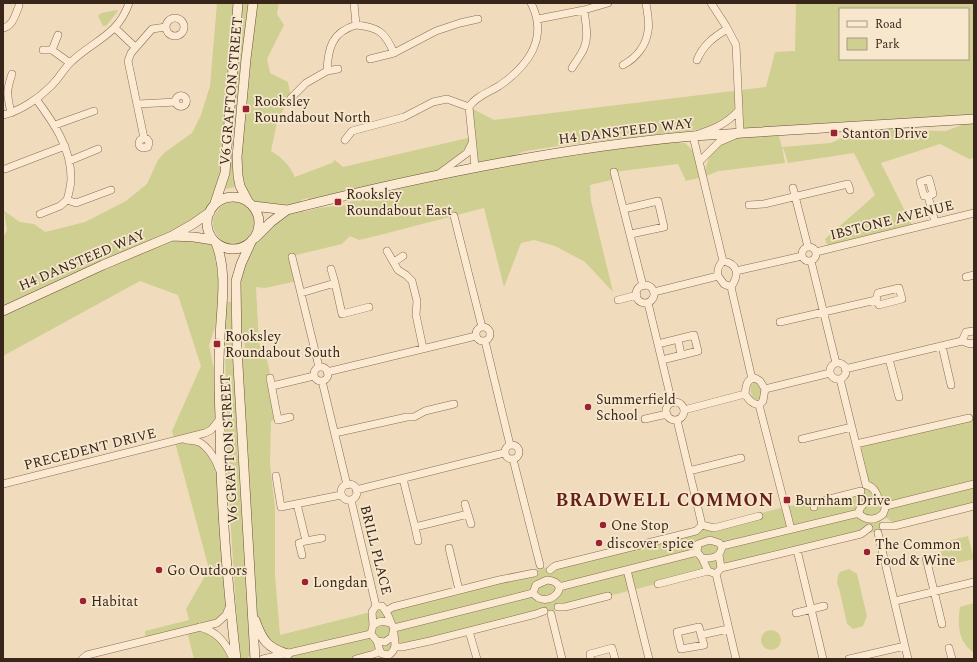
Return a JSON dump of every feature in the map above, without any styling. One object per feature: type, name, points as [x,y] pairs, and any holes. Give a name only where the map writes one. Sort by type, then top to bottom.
[{"type":"street","points":[[3,115],[12,113],[36,99],[51,87],[70,63],[115,28],[124,16],[130,3]]},
{"type":"street","name":"V6 GRAFTON STREET","points":[[216,204],[225,173],[238,3]]},
{"type":"street","name":"V6 GRAFTON STREET","points":[[251,204],[240,186],[238,176],[238,157],[246,59],[253,3]]},
{"type":"street","points":[[354,3],[356,25]]},
{"type":"street","points":[[475,167],[469,107],[472,102],[500,85],[524,64],[534,48],[539,33],[538,19],[531,3]]},
{"type":"street","points":[[538,19],[584,10],[608,3]]},
{"type":"street","points":[[623,65],[633,60],[646,42],[649,30],[646,3]]},
{"type":"street","points":[[700,161],[719,142],[740,133],[736,45],[714,4]]},
{"type":"street","points":[[3,28],[6,28],[12,24],[19,6]]},
{"type":"street","points":[[572,68],[576,60],[581,55],[586,42],[587,33],[584,10]]},
{"type":"street","points":[[370,59],[394,53],[436,31],[478,19]]},
{"type":"street","points":[[327,71],[328,57],[335,38],[345,28],[356,25],[368,26],[380,30],[389,41],[394,53]]},
{"type":"street","points":[[144,138],[128,61],[135,47],[152,29],[166,27]]},
{"type":"street","points":[[115,28],[135,47]]},
{"type":"street","points":[[697,60],[700,51],[713,37],[727,29]]},
{"type":"street","points":[[52,50],[58,35]]},
{"type":"street","points":[[43,50],[52,50],[70,63]]},
{"type":"street","points":[[291,98],[306,83],[327,71],[338,69]]},
{"type":"street","points":[[12,74],[7,86],[12,113]]},
{"type":"street","points":[[36,99],[55,125],[65,146],[71,178],[67,200],[60,206],[40,214]]},
{"type":"street","points":[[345,140],[352,131],[404,117],[433,102],[447,100],[469,107]]},
{"type":"street","points":[[138,104],[176,102]]},
{"type":"street","points":[[723,261],[693,136],[723,125],[739,110]]},
{"type":"street","points":[[55,125],[94,111]]},
{"type":"street","name":"H4 DANSTEED WAY","points":[[254,239],[271,222],[291,209],[439,174],[566,151],[693,136],[974,118]]},
{"type":"street","points":[[439,174],[467,153],[472,143]]},
{"type":"street","points":[[5,169],[65,146]]},
{"type":"street","points":[[69,161],[98,149]]},
{"type":"street","points":[[614,172],[643,286]]},
{"type":"street","points":[[749,205],[764,204],[848,184],[850,190]]},
{"type":"street","points":[[793,188],[808,247]]},
{"type":"street","points":[[67,200],[76,203],[111,190]]},
{"type":"street","points":[[928,196],[935,222]]},
{"type":"street","points":[[231,197],[239,198],[251,204],[259,220],[254,239],[243,247],[235,249],[229,249],[215,241],[208,230],[207,223],[210,212],[216,204],[221,200],[231,197]]},
{"type":"street","points":[[624,209],[658,201],[660,208],[664,227],[631,234]]},
{"type":"street","name":"H4 DANSTEED WAY","points":[[251,204],[291,209]]},
{"type":"street","name":"H4 DANSTEED WAY","points":[[3,311],[103,265],[171,237],[210,212]]},
{"type":"street","name":"IBSTONE AVENUE","points":[[816,252],[974,213]]},
{"type":"street","points":[[454,216],[482,327]]},
{"type":"street","name":"H4 DANSTEED WAY","points":[[171,237],[194,237],[215,241]]},
{"type":"street","name":"V6 GRAFTON STREET","points":[[254,239],[241,264],[236,281],[236,301],[237,348],[255,659]]},
{"type":"street","name":"V6 GRAFTON STREET","points":[[215,241],[222,262],[223,271],[220,340],[221,474],[230,605],[236,659]]},
{"type":"street","points":[[802,256],[806,261],[811,261],[816,258],[816,252],[812,247],[808,247]]},
{"type":"street","points":[[802,256],[804,249],[808,247]]},
{"type":"street","points":[[387,251],[398,270],[406,275],[412,282],[417,301],[416,315],[423,348]]},
{"type":"street","points":[[292,256],[319,367]]},
{"type":"street","points":[[394,262],[403,256]]},
{"type":"street","points":[[736,271],[802,256]]},
{"type":"street","points":[[723,261],[729,262],[735,267],[737,275],[731,287],[752,379]]},
{"type":"street","points":[[723,261],[719,265],[718,276],[724,284],[731,287]]},
{"type":"street","points":[[811,261],[836,364]]},
{"type":"street","points":[[331,269],[342,314],[369,307]]},
{"type":"street","points":[[966,277],[974,275]]},
{"type":"street","points":[[654,292],[718,276]]},
{"type":"street","points":[[300,292],[335,283]]},
{"type":"street","points":[[643,286],[651,287],[654,292],[652,300],[648,303],[642,302],[637,295],[637,290],[643,286]]},
{"type":"street","points":[[618,300],[637,295]]},
{"type":"street","points":[[780,322],[876,300]]},
{"type":"street","points":[[648,303],[672,403]]},
{"type":"street","points":[[482,327],[489,329],[491,334],[485,341],[478,340],[476,336],[476,331],[482,327]]},
{"type":"street","points":[[962,341],[966,332],[974,331]]},
{"type":"street","points":[[658,344],[694,335],[698,352],[662,360]]},
{"type":"street","points":[[327,372],[476,336]]},
{"type":"street","points":[[678,339],[681,355]]},
{"type":"street","points":[[485,341],[510,445]]},
{"type":"street","points":[[845,369],[962,341],[970,344],[974,343]]},
{"type":"street","points":[[942,346],[952,385]]},
{"type":"street","points":[[889,358],[899,397]]},
{"type":"street","points":[[830,373],[832,366],[841,364],[845,369],[844,376],[840,379]]},
{"type":"street","points":[[319,367],[325,369],[327,372]]},
{"type":"street","points":[[314,376],[314,372],[319,367]]},
{"type":"street","points":[[314,376],[316,380],[322,381],[326,379],[327,372]]},
{"type":"street","points":[[766,389],[830,373]]},
{"type":"street","points":[[830,373],[832,377],[840,379]]},
{"type":"street","points":[[272,386],[314,376]]},
{"type":"street","points":[[270,378],[275,420],[290,417]]},
{"type":"street","points":[[760,405],[749,400],[745,394],[747,382],[755,378],[760,381],[766,389]]},
{"type":"street","points":[[840,379],[866,485]]},
{"type":"street","points":[[322,381],[346,485]]},
{"type":"street","points":[[766,389],[763,401],[760,405],[791,530]]},
{"type":"street","points":[[684,410],[745,394]]},
{"type":"street","points":[[675,402],[681,404],[684,410],[682,417],[676,420],[667,414],[667,408],[675,402]]},
{"type":"street","points":[[335,433],[407,417],[414,417],[426,411],[454,404]]},
{"type":"street","points":[[645,419],[667,414]]},
{"type":"street","points":[[856,444],[969,418]]},
{"type":"street","name":"PRECEDENT DRIVE","points":[[3,484],[183,440],[211,430],[220,419]]},
{"type":"street","points":[[676,420],[702,526]]},
{"type":"street","points":[[802,439],[852,427]]},
{"type":"street","name":"PRECEDENT DRIVE","points":[[183,440],[199,442],[206,448],[215,459],[221,474]]},
{"type":"street","points":[[504,453],[506,447],[515,445],[518,449],[518,455],[513,459]]},
{"type":"street","points":[[504,453],[508,458],[513,459]]},
{"type":"street","points":[[356,490],[504,453]]},
{"type":"street","points":[[689,471],[741,458]]},
{"type":"street","points":[[513,459],[540,565]]},
{"type":"street","points":[[276,476],[278,507],[341,495]]},
{"type":"street","points":[[403,479],[418,541]]},
{"type":"street","points":[[722,546],[791,530],[860,510],[868,501],[879,501],[886,506],[974,484]]},
{"type":"street","points":[[346,485],[353,486],[356,490]]},
{"type":"street","points":[[341,495],[341,490],[346,485]]},
{"type":"street","points":[[866,485],[861,491],[860,510],[869,528],[874,533],[878,533]]},
{"type":"street","points":[[866,485],[876,491],[879,501]]},
{"type":"street","points":[[341,495],[346,500],[351,500],[356,495],[356,490]]},
{"type":"street","points":[[814,507],[814,503],[861,491]]},
{"type":"street","name":"BRILL PLACE","points":[[351,500],[376,606]]},
{"type":"street","points":[[297,504],[306,541]]},
{"type":"street","points":[[465,504],[471,524]]},
{"type":"street","points":[[878,533],[882,531],[883,514],[886,506]]},
{"type":"street","points":[[883,526],[894,526],[974,506]]},
{"type":"street","points":[[415,528],[468,514]]},
{"type":"street","points":[[865,519],[873,519],[883,514]]},
{"type":"street","points":[[550,570],[555,566],[696,531],[702,526],[714,528],[759,516]]},
{"type":"street","points":[[714,528],[716,541]]},
{"type":"street","points":[[716,574],[721,568],[861,534],[869,528]]},
{"type":"street","points":[[696,531],[699,555],[708,571]]},
{"type":"street","points":[[878,533],[908,659]]},
{"type":"street","points":[[302,555],[299,543],[322,538]]},
{"type":"street","points":[[698,544],[710,540],[716,541],[722,546]]},
{"type":"street","points":[[721,568],[719,555],[722,546]]},
{"type":"street","points":[[449,548],[459,590]]},
{"type":"street","points":[[796,550],[823,659]]},
{"type":"street","points":[[559,587],[627,570],[699,555],[711,559],[719,555]]},
{"type":"street","points":[[926,558],[942,624]]},
{"type":"street","points":[[540,565],[547,566],[550,570],[553,581]]},
{"type":"street","points":[[386,611],[393,607],[459,590],[534,573],[540,565]]},
{"type":"street","points":[[627,570],[649,659]]},
{"type":"street","points":[[658,584],[708,571],[716,574]]},
{"type":"street","points":[[533,593],[536,585],[534,573]]},
{"type":"street","points":[[716,574],[736,659]]},
{"type":"street","points":[[536,585],[547,580],[557,583],[559,587],[557,595],[558,608]]},
{"type":"street","points":[[895,601],[974,582]]},
{"type":"street","points":[[373,625],[381,621],[393,628],[533,593]]},
{"type":"street","points":[[533,593],[540,599],[548,599],[557,595]]},
{"type":"street","points":[[540,599],[544,611],[549,615],[555,612],[558,608],[608,596]]},
{"type":"street","points":[[82,659],[87,655],[217,623],[226,614],[230,605]]},
{"type":"street","points":[[376,606],[382,606],[389,615],[396,647],[389,657],[382,654],[377,641],[371,634],[373,625],[372,612],[376,606]]},
{"type":"street","points":[[796,613],[824,606]]},
{"type":"street","points":[[252,608],[263,640],[276,651],[288,654]]},
{"type":"street","points":[[396,647],[430,641],[544,611]]},
{"type":"street","points":[[552,614],[562,659]]},
{"type":"street","points":[[199,628],[212,632],[223,641],[232,659]]},
{"type":"street","points":[[377,641],[385,642],[389,640],[393,628]]},
{"type":"street","points":[[701,636],[728,629]]},
{"type":"street","points":[[469,631],[477,659]]},
{"type":"street","points":[[263,659],[274,658],[371,634]]},
{"type":"street","points":[[849,659],[905,646]]},
{"type":"street","points":[[591,659],[590,654],[612,648],[615,659]]},
{"type":"street","points":[[949,648],[952,659]]},
{"type":"street","points":[[356,659],[380,651]]},
{"type":"street","points":[[93,659],[102,652]]},
{"type":"green space","points":[[217,3],[238,3],[225,173],[215,203],[210,212],[173,236],[216,243],[222,316],[216,324],[209,345],[213,365],[220,381],[215,426],[196,436],[199,442],[217,463],[230,605],[221,620],[201,627],[227,647],[229,659],[194,659],[187,631],[146,641],[145,631],[189,620],[186,609],[209,569],[172,431],[201,366],[178,295],[140,281],[3,356],[3,317],[14,305],[3,306],[3,238],[7,230],[4,211],[20,222],[34,224],[45,232],[85,222],[126,201],[147,184],[158,160],[164,153],[192,133],[201,115],[210,86]]},
{"type":"green space","points":[[242,3],[248,3],[235,134],[231,134]]},
{"type":"green space","points":[[254,3],[279,3],[277,14],[284,25],[267,59],[270,73],[288,82],[291,98],[278,118],[271,151],[285,162],[295,177],[332,163],[335,160],[343,167],[472,137],[469,107],[494,120],[766,87],[775,52],[795,51],[796,3],[974,3],[974,119],[874,125],[903,130],[946,131],[974,120],[974,158],[969,159],[940,144],[881,163],[912,225],[828,247],[825,239],[875,195],[854,153],[788,163],[782,147],[785,163],[719,171],[703,177],[686,181],[678,164],[614,172],[616,179],[590,185],[591,201],[613,292],[585,262],[555,246],[534,240],[521,243],[504,287],[484,208],[359,240],[350,236],[342,244],[292,256],[297,281],[265,288],[256,287],[259,343],[268,363],[278,420],[271,421],[270,464],[275,508],[275,575],[280,635],[781,508],[864,490],[870,487],[861,446],[961,419],[974,417],[974,504],[893,523],[887,518],[880,521],[878,531],[708,571],[357,659],[278,659],[268,646],[251,608],[239,376],[245,346],[236,311],[237,275],[252,240],[287,210],[253,206],[238,176]],"holes":[[[738,110],[740,133],[719,142],[710,155],[703,176],[693,151],[685,143],[677,142],[651,144],[532,162],[478,167],[526,151],[696,130],[716,124]],[[870,125],[831,143],[782,147],[777,129]],[[472,143],[475,167],[441,173],[467,153]],[[363,191],[345,205],[318,208],[304,212],[301,200],[308,198],[311,204]]]},
{"type":"green space","points":[[118,11],[106,26],[103,26],[98,16],[101,13]]},
{"type":"green space","points":[[230,156],[233,156],[235,187],[225,189],[227,181]]},
{"type":"green space","points":[[234,202],[249,208],[255,223],[249,238],[234,244],[219,238],[213,223],[219,208]]},
{"type":"green space","points":[[225,302],[231,302],[251,655],[246,659],[240,659],[226,452]]},
{"type":"green space","points":[[755,382],[759,385],[761,391],[761,399],[758,401],[752,396],[751,392],[751,385]]},
{"type":"green space","points":[[968,536],[974,559],[944,566],[939,543]]},
{"type":"green space","points":[[849,569],[857,574],[867,616],[863,626],[853,629],[847,624],[837,582],[840,572]]},
{"type":"green space","points":[[974,603],[974,653],[965,644],[962,638],[959,620],[960,607]]},
{"type":"green space","points":[[771,630],[778,633],[781,640],[778,647],[771,650],[764,647],[761,640],[764,633]]},
{"type":"place","name":"Rooksley Roundabout North","points":[[246,109]]},
{"type":"place","name":"Stanton Drive","points":[[834,133]]},
{"type":"place","name":"Rooksley Roundabout East","points":[[338,202]]},
{"type":"place","name":"Rooksley Roundabout South","points":[[217,344]]},
{"type":"place","name":"Summerfield School","points":[[588,407]]},
{"type":"place","name":"Burnham Drive","points":[[787,500]]},
{"type":"place","name":"One Stop","points":[[603,525]]},
{"type":"place","name":"discover spice","points":[[599,543]]},
{"type":"place","name":"The Common Food & Wine","points":[[867,552]]},
{"type":"place","name":"Go Outdoors","points":[[159,570]]},
{"type":"place","name":"Longdan","points":[[305,582]]},
{"type":"place","name":"Habitat","points":[[83,601]]},
{"type":"district","name":"BRADWELL COMMON","points":[[665,500]]}]
